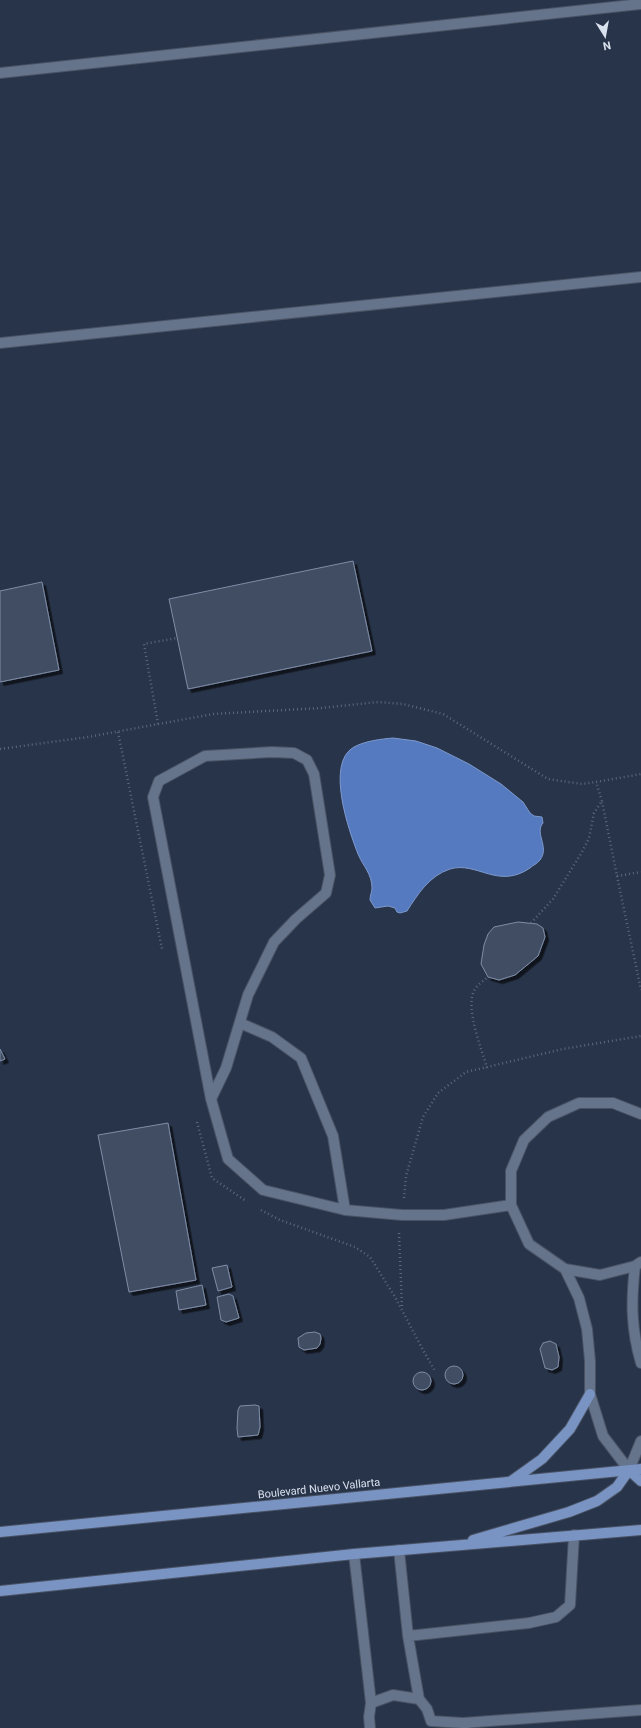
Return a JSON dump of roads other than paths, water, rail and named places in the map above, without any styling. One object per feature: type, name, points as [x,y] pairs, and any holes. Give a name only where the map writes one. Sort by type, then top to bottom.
[{"type":"main road","points":[[510,1482],[542,1459],[570,1429],[590,1394]]},
{"type":"main road","name":"Boulevard Nuevo Vallarta","points":[[0,1532],[641,1469]]},
{"type":"main road","points":[[452,1546],[569,1512],[597,1501],[617,1487],[629,1470],[641,1481]]},
{"type":"main road","points":[[0,1591],[354,1554],[641,1530]]},
{"type":"street","points":[[0,73],[641,4]]},
{"type":"street","points":[[0,344],[641,277]]},
{"type":"street","points":[[211,1099],[226,1068],[248,995],[274,942],[296,919],[326,893],[330,875],[314,774],[307,760],[294,753],[272,752],[205,756],[159,781],[153,797],[211,1099],[228,1159],[263,1190],[345,1210],[402,1215],[444,1215],[511,1205]]},
{"type":"street","points":[[240,1023],[272,1037],[301,1058],[333,1136],[345,1210]]},
{"type":"street","points":[[629,1470],[603,1436],[590,1394],[590,1361],[587,1329],[579,1298],[565,1270],[529,1244],[511,1205],[511,1171],[524,1140],[548,1117],[579,1103],[613,1103],[641,1114]]},
{"type":"street","points":[[565,1270],[600,1275],[638,1264],[631,1296],[633,1325],[641,1363]]},
{"type":"street","points":[[629,1470],[641,1441]]},
{"type":"street","points":[[408,1636],[529,1622],[556,1617],[570,1604],[574,1535]]},
{"type":"street","points":[[399,1550],[408,1636],[419,1699],[427,1709],[431,1724],[464,1725],[641,1710]]},
{"type":"street","points":[[354,1554],[372,1703],[369,1717],[370,1728]]},
{"type":"street","points":[[372,1703],[393,1695],[419,1699]]},
{"type":"water","points":[[393,738],[416,741],[437,748],[469,764],[501,784],[523,802],[530,813],[534,816],[542,817],[543,823],[540,831],[543,845],[543,855],[538,863],[518,874],[508,876],[498,876],[469,869],[450,869],[436,876],[430,881],[420,892],[407,911],[400,913],[397,912],[395,908],[388,906],[375,908],[370,900],[372,888],[371,878],[358,854],[345,814],[340,782],[341,767],[345,755],[354,747],[368,742]]}]
